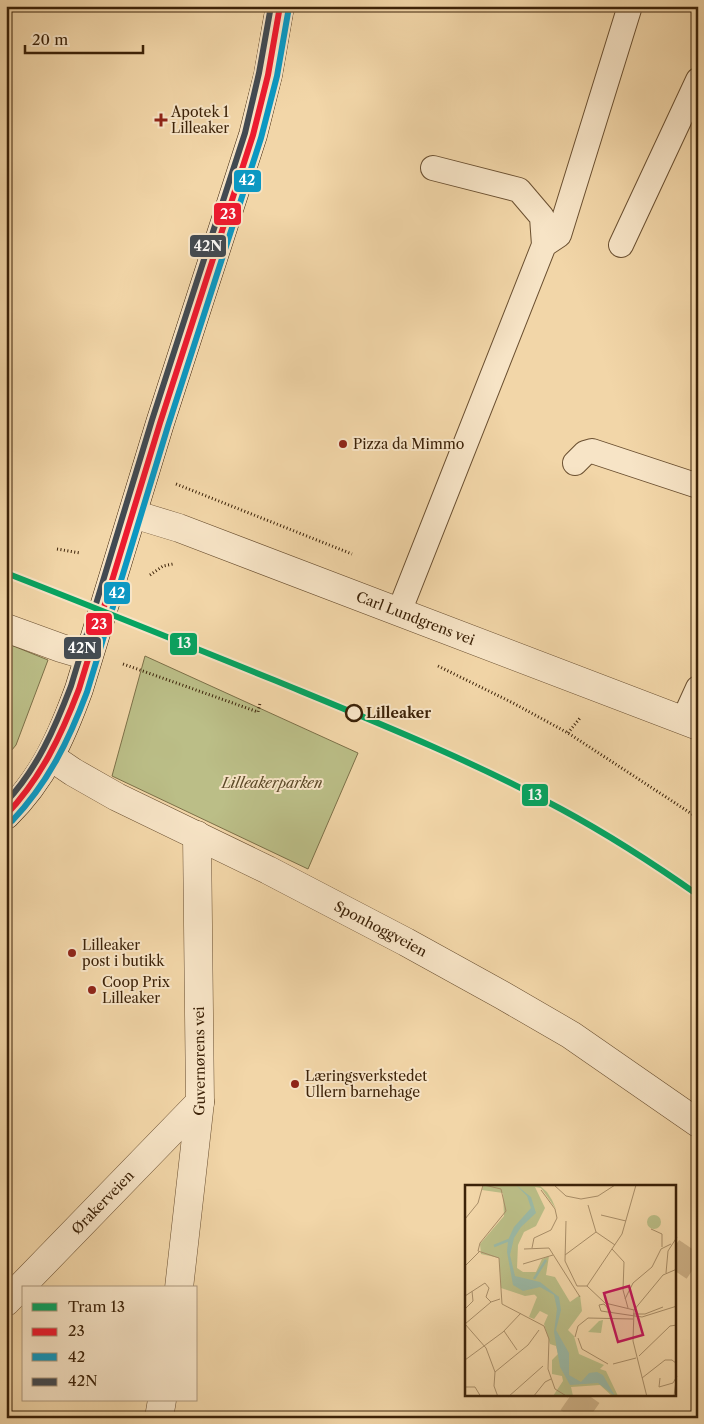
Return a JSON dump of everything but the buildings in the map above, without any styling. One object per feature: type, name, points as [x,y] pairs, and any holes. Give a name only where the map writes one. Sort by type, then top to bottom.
[{"type":"street","points":[[6,815],[32,785],[51,757],[68,719],[160,423],[254,133],[268,75],[280,6]]},
{"type":"street","name":"Carl Lundgrens vei","points":[[133,514],[179,528],[691,724]]},
{"type":"street","points":[[6,628],[88,656]]},
{"type":"street","name":"Sponhoggveien","points":[[51,757],[72,772],[109,792],[406,942],[502,995],[571,1035],[698,1123]]},
{"type":"street","name":"Guvernørens vei","points":[[179,1286],[200,1102],[197,836]]},
{"type":"street","name":"Ørakerveien","points":[[6,1302],[200,1102]]},
{"type":"street","points":[[159,1418],[162,1402]]},
{"type":"lane","points":[[544,245],[559,235],[630,6]]},
{"type":"lane","points":[[621,246],[698,80]]},
{"type":"lane","points":[[399,612],[544,245],[542,217],[519,190],[433,168]]},
{"type":"lane","points":[[575,463],[585,453],[592,451],[698,486]]},
{"type":"lane","points":[[691,724],[698,688]]},
{"type":"path","points":[[57,549],[80,552]]},
{"type":"path","points":[[150,575],[163,566],[175,564]]},
{"type":"path","points":[[123,664],[258,712],[260,703]]},
{"type":"path","points":[[435,665],[513,703],[568,733],[698,818]]},
{"type":"path","points":[[568,733],[583,714]]},
{"type":"green space","points":[[6,643],[48,660],[16,745],[6,757]]},
{"type":"green space","name":"Lilleakerparken","points":[[145,656],[358,753],[308,869],[112,776]]},
{"type":"tunnel","points":[[676,1270],[698,1237]]},
{"type":"tunnel","points":[[572,1418],[587,1396]]},
{"type":"tram line","name":"13","points":[[6,573],[274,680],[383,725],[491,773],[579,819],[631,850],[698,895]]},
{"type":"tram line","points":[[678,881],[698,893]]},
{"type":"transit line","name":"42N","points":[[6,802],[36,762],[71,686],[152,420],[245,133],[259,73],[271,6]]},
{"type":"transit line","name":"23","points":[[6,815],[30,786],[49,756],[79,689],[160,423],[253,135],[268,75],[280,6]]},
{"type":"transit line","name":"42","points":[[12,821],[25,807],[47,776],[65,744],[87,692],[168,426],[261,138],[277,76],[289,7]]},
{"type":"place","name":"Apotek 1 Lilleaker","points":[[161,120]]},
{"type":"place","name":"Pizza da Mimmo","points":[[343,444]]},
{"type":"place","name":"Lilleaker","points":[[354,713]]},
{"type":"place","name":"Lilleaker post i butikk","points":[[72,953]]},
{"type":"place","name":"Coop Prix Lilleaker","points":[[92,990]]},
{"type":"place","name":"Læringsverkstedet Ullern barnehage","points":[[295,1084]]}]
